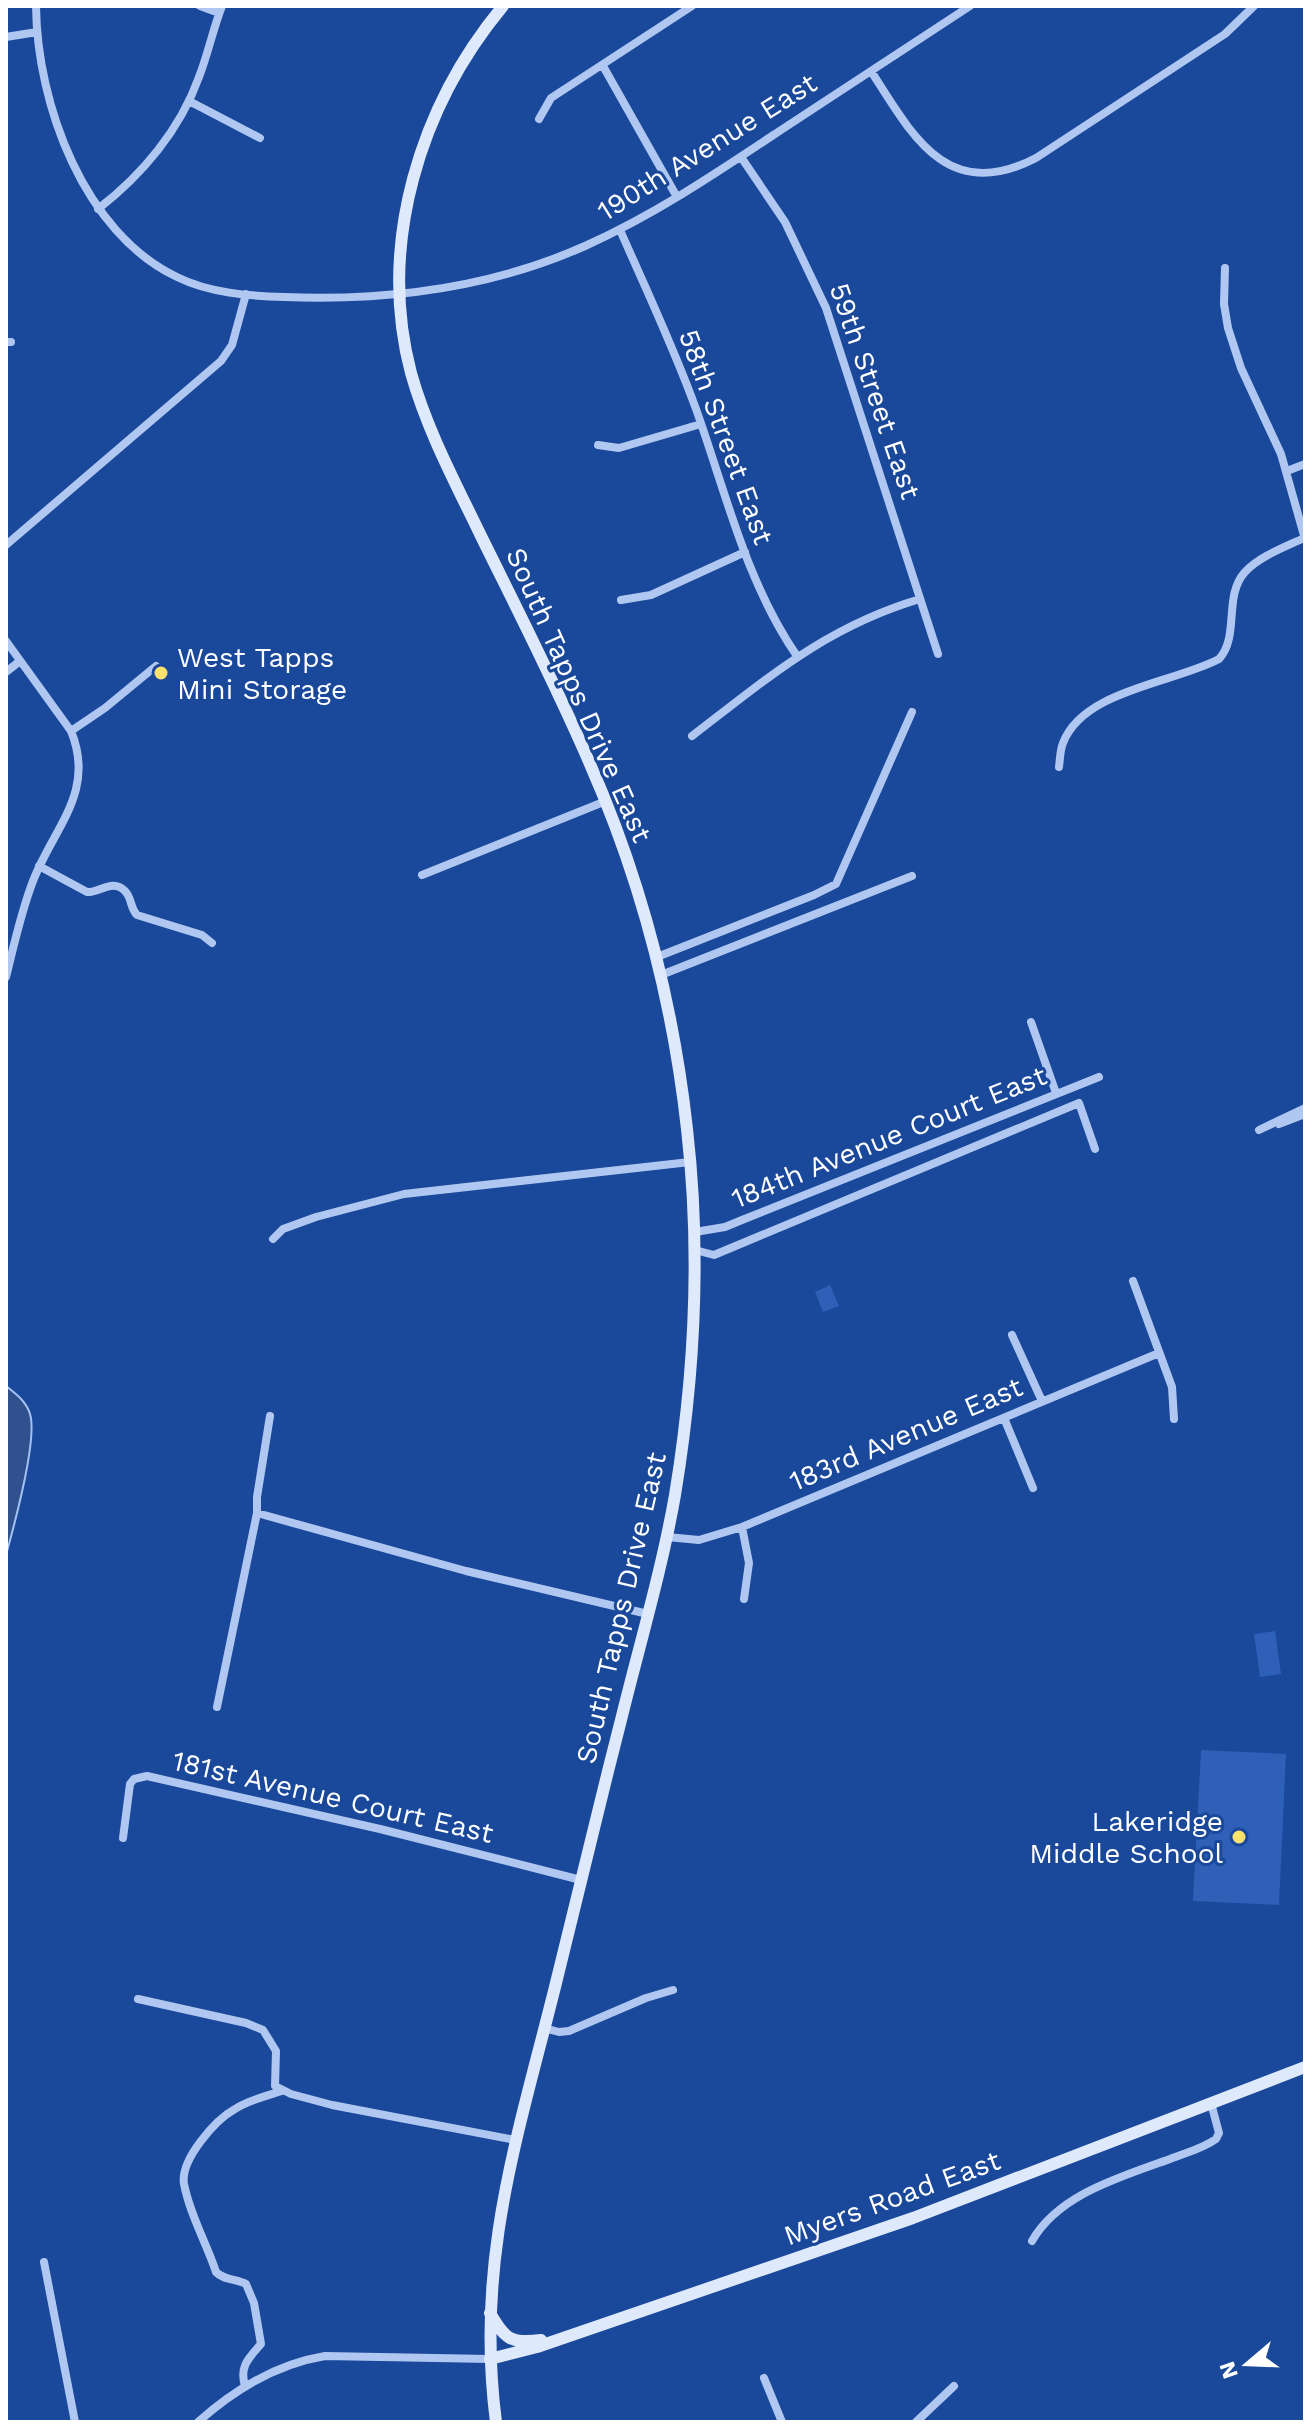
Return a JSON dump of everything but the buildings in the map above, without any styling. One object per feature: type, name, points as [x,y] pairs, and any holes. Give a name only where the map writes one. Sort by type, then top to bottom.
[{"type":"street","name":"190th Avenue East","points":[[36,6],[37,32],[46,80],[73,165],[98,209],[123,238],[164,270],[190,283],[246,294],[325,299],[401,295],[475,281],[582,248],[677,197],[970,6]]},
{"type":"street","points":[[98,209],[126,187],[151,159],[189,101],[220,9],[200,6]]},
{"type":"street","name":"South Tapps Drive East","points":[[496,2422],[490,2359],[490,2313],[498,2221],[515,2140],[667,1537],[688,1398],[695,1250],[690,1162],[680,1072],[657,957],[633,874],[576,732],[428,425],[407,352],[401,295],[402,245],[410,191],[424,140],[453,77],[503,6]]},
{"type":"street","points":[[539,119],[551,98],[692,6]]},
{"type":"street","points":[[871,71],[919,144],[938,159],[967,170],[1007,170],[1036,158],[1213,42],[1233,28],[1254,6]]},
{"type":"street","points":[[6,37],[37,32]]},
{"type":"street","points":[[603,66],[677,197]]},
{"type":"street","points":[[189,101],[260,138]]},
{"type":"street","name":"59th Street East","points":[[741,157],[785,222],[826,308],[938,654]]},
{"type":"street","name":"58th Street East","points":[[620,230],[676,356],[766,604],[797,656]]},
{"type":"street","points":[[1059,767],[1062,744],[1073,724],[1092,708],[1219,659],[1228,648],[1236,589],[1242,575],[1267,556],[1305,538],[1287,471],[1241,368],[1228,328],[1224,304],[1225,268]]},
{"type":"street","points":[[6,545],[221,361],[232,345],[246,294]]},
{"type":"street","points":[[598,445],[619,448],[701,424]]},
{"type":"street","points":[[1287,471],[1305,464]]},
{"type":"street","points":[[621,600],[651,595],[745,552]]},
{"type":"street","points":[[692,736],[797,656],[854,623],[920,599]]},
{"type":"street","points":[[6,641],[71,731],[80,757],[80,777],[68,812],[28,894],[9,951],[6,977]]},
{"type":"street","points":[[6,672],[20,661]]},
{"type":"street","points":[[71,731],[156,666]]},
{"type":"street","points":[[657,957],[836,884],[912,712]]},
{"type":"street","points":[[422,875],[606,801]]},
{"type":"street","points":[[39,866],[87,892],[108,886],[120,887],[128,894],[131,908],[137,915],[202,935],[212,943]]},
{"type":"street","points":[[661,975],[912,876]]},
{"type":"street","points":[[1031,1022],[1056,1093]]},
{"type":"street","name":"184th Avenue Court East","points":[[695,1232],[725,1227],[1099,1077]]},
{"type":"street","points":[[695,1250],[714,1255],[1079,1103],[1095,1149]]},
{"type":"street","points":[[1305,1108],[1259,1130],[1305,1114]]},
{"type":"street","points":[[273,1239],[283,1229],[316,1217],[404,1194],[690,1162]]},
{"type":"street","points":[[1133,1281],[1172,1387],[1174,1419]]},
{"type":"street","points":[[1012,1335],[1042,1401]]},
{"type":"street","name":"183rd Avenue East","points":[[667,1537],[699,1540],[742,1527],[1159,1353]]},
{"type":"street","points":[[217,1707],[257,1513],[270,1416]]},
{"type":"street","points":[[1004,1418],[1033,1488]]},
{"type":"street","points":[[257,1513],[466,1571],[648,1614]]},
{"type":"street","points":[[742,1527],[749,1563],[744,1599]]},
{"type":"street","name":"181st Avenue Court East","points":[[123,1838],[130,1784],[134,1779],[147,1776],[376,1828],[581,1880]]},
{"type":"street","points":[[544,2028],[569,2031],[646,1998],[673,1990]]},
{"type":"street","points":[[138,1999],[246,2023],[263,2030],[272,2042],[277,2059],[273,2081],[282,2091],[332,2105],[515,2140]]},
{"type":"street","name":"Myers Road East","points":[[490,2359],[564,2338],[913,2218],[1305,2067]]},
{"type":"street","points":[[245,2386],[242,2375],[244,2365],[261,2344],[254,2303],[246,2284],[220,2277],[216,2272],[192,2216],[184,2175],[192,2154],[224,2115],[282,2091]]},
{"type":"street","points":[[1032,2241],[1049,2217],[1068,2203],[1216,2139],[1219,2133],[1211,2103]]},
{"type":"street","points":[[44,2262],[75,2422]]},
{"type":"street","points":[[490,2313],[502,2335],[515,2342],[564,2338]]},
{"type":"street","points":[[198,2422],[245,2386],[285,2365],[325,2356],[490,2359]]},
{"type":"street","points":[[764,2378],[782,2422]]},
{"type":"street","points":[[916,2422],[954,2386]]},
{"type":"shaded area","points":[[830,1285],[839,1306],[823,1312],[815,1292]]},
{"type":"shaded area","points":[[6,1386],[26,1405],[32,1426],[24,1483],[6,1555]]},
{"type":"shaded area","points":[[1275,1631],[1281,1674],[1260,1677],[1254,1634]]},
{"type":"shaded area","points":[[1201,1750],[1286,1754],[1279,1905],[1193,1901]]},
{"type":"place","name":"West Tapps Mini Storage","points":[[161,673]]},
{"type":"place","name":"Lakeridge Middle School","points":[[1239,1837]]}]
